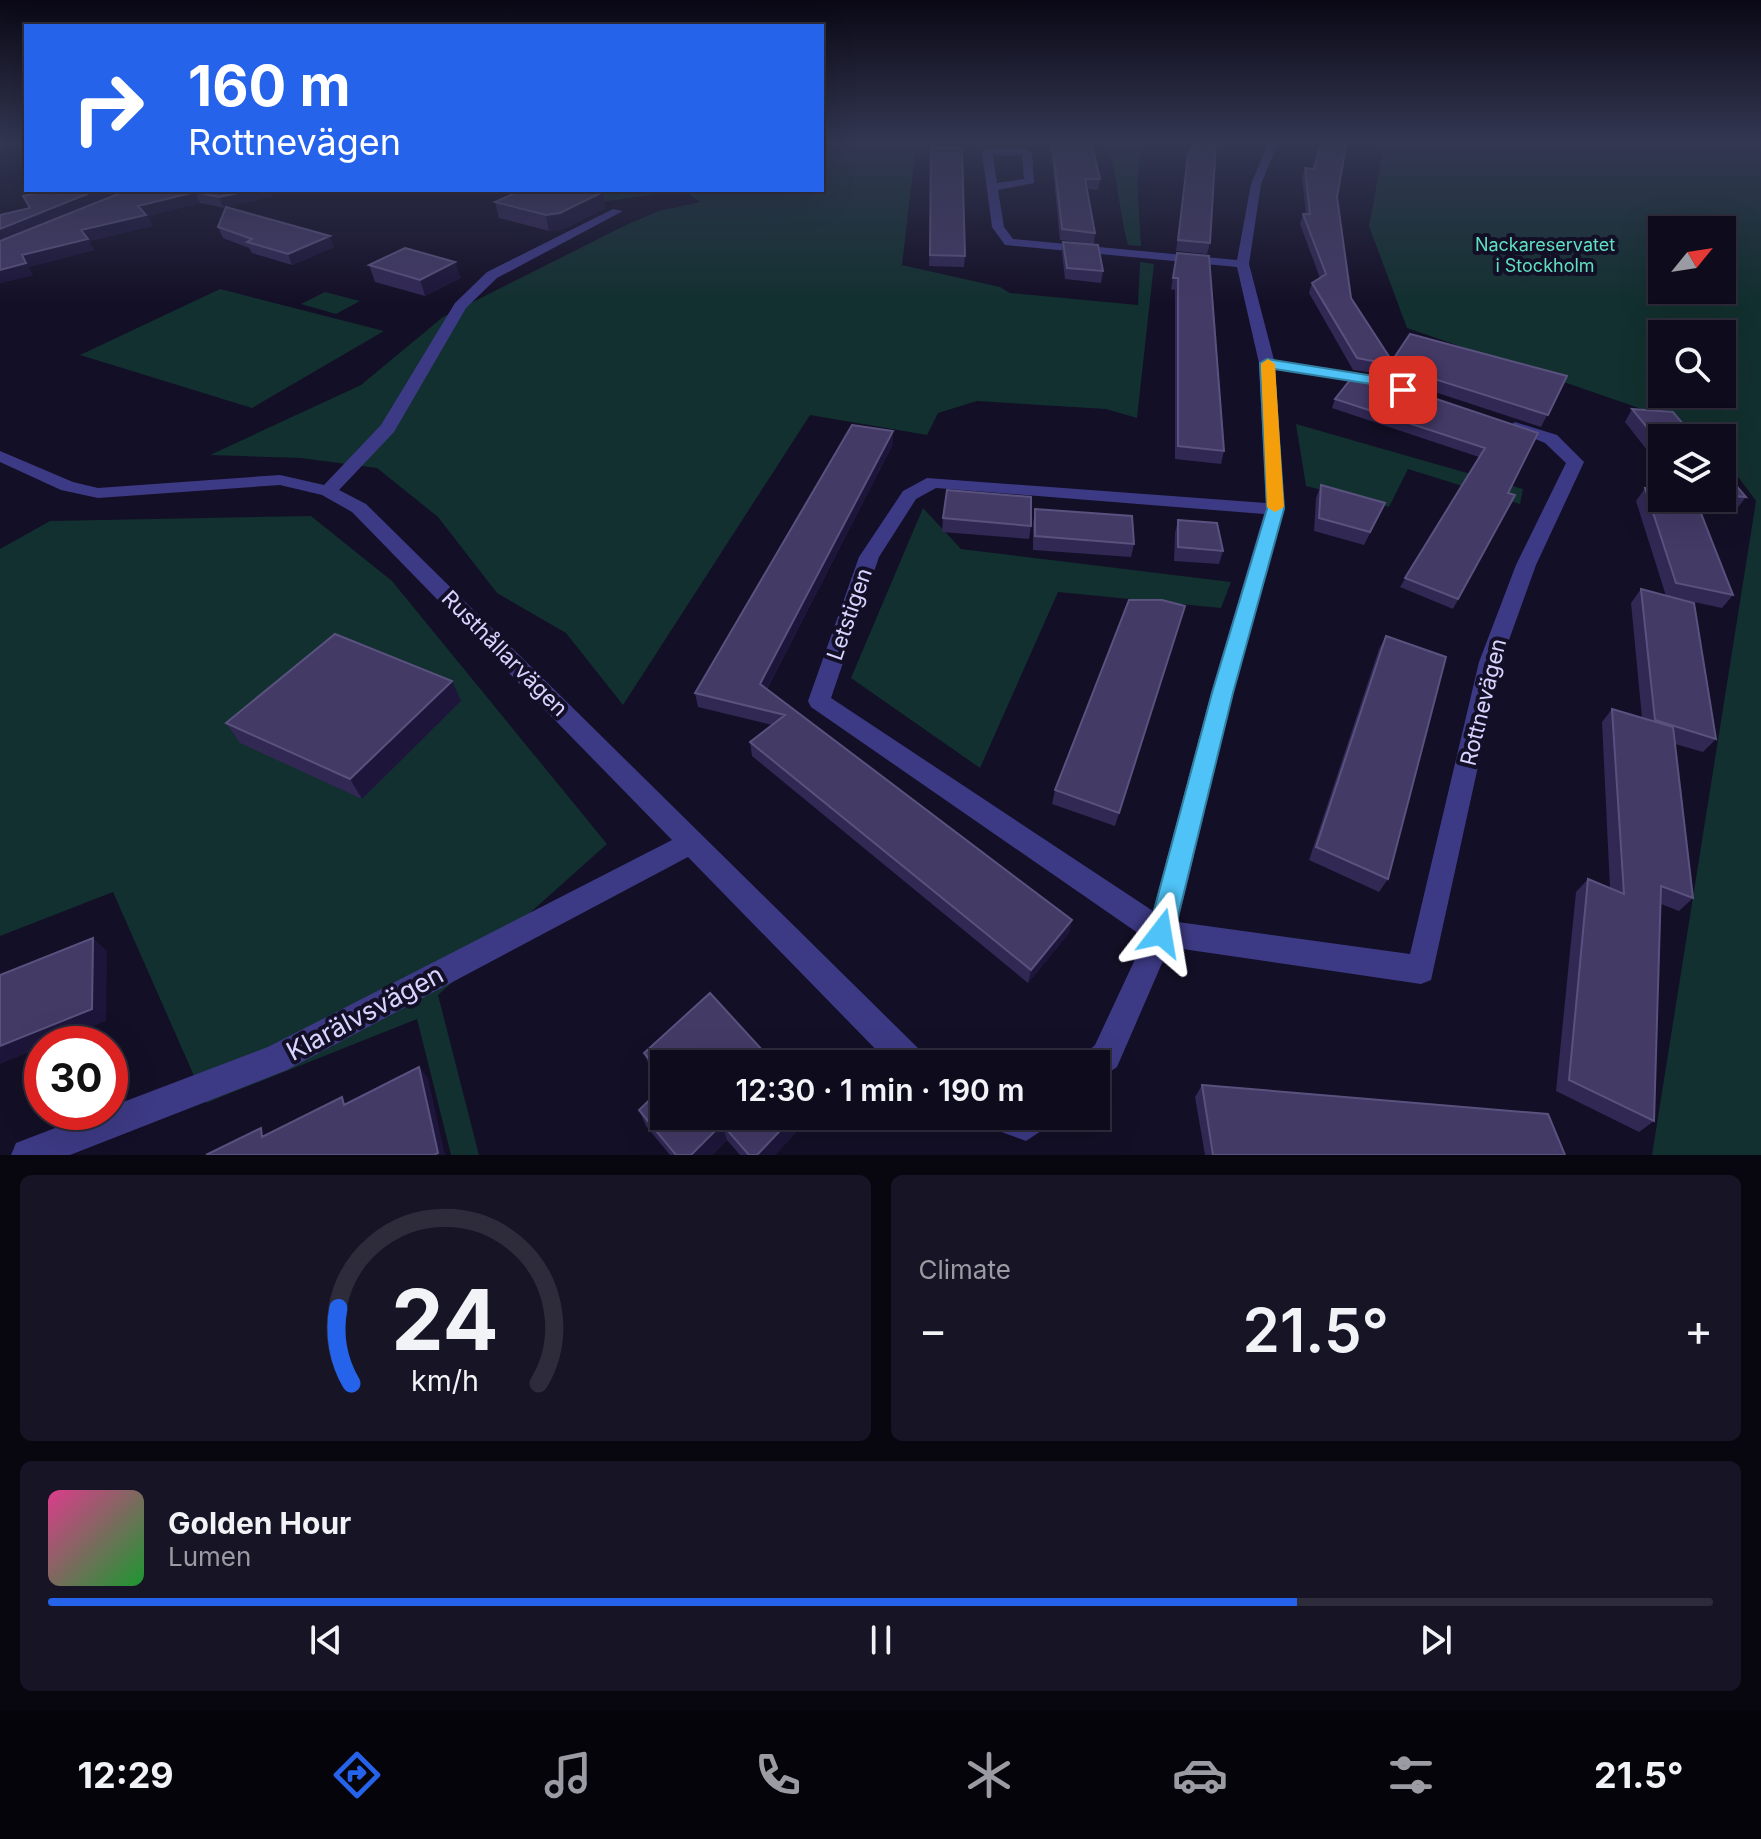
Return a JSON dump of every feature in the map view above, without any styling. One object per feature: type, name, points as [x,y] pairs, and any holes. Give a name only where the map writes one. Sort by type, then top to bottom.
[{"type":"street","points":[[995,195],[998,227],[1009,242],[1243,264]]},
{"type":"street","points":[[1109,1050],[1161,933],[1222,693],[1275,509],[1267,363],[1243,264],[1254,195]]},
{"type":"street","points":[[328,491],[388,428],[460,306],[481,285],[492,275],[617,211]]},
{"type":"street","points":[[1267,363],[1374,380],[1403,390]]},
{"type":"street","name":"Rottnevägen","points":[[1161,933],[1421,970],[1490,662],[1526,565],[1575,462],[1551,439],[1492,419]]},
{"type":"street","name":"Rusthållarvägen","points":[[0,456],[67,486],[98,493],[280,480],[328,491],[359,508],[898,1050]]},
{"type":"street","name":"Letstigen","points":[[1161,933],[819,701],[869,557],[909,495],[933,482],[1275,509]]},
{"type":"street","name":"Klarälvsvägen","points":[[28,1155],[276,1059],[690,843]]},
{"type":"green space","points":[[584,195],[650,195],[595,203]]},
{"type":"green space","points":[[690,195],[910,195],[902,265],[1000,287],[1010,293],[1138,305],[1140,262],[1154,264],[1137,418],[1106,409],[977,401],[938,413],[927,435],[810,415],[623,705],[566,633],[497,593],[438,517],[377,468],[301,458],[210,455],[361,385],[443,317],[624,226],[659,211],[700,202]]},
{"type":"green space","points":[[1118,195],[1138,195],[1141,246],[1128,245]]},
{"type":"green space","name":"Nackareservatet i Stockholm","points":[[1375,195],[1761,195],[1761,1155],[1652,1155],[1756,501],[1736,474],[1736,424],[1685,424],[1407,328],[1369,226]]},
{"type":"green space","points":[[220,289],[384,331],[252,408],[80,355]]},
{"type":"green space","points":[[325,292],[360,301],[336,314],[301,304]]},
{"type":"green space","points":[[1296,424],[1523,489],[1520,504],[1408,469],[1389,507],[1306,486]]},
{"type":"green space","points":[[923,508],[961,549],[1231,582],[1221,608],[1058,592],[980,768],[851,678]]},
{"type":"green space","points":[[311,516],[392,581],[607,844],[438,995],[479,1155],[451,1155],[417,1019],[206,1103],[113,892],[0,936],[0,549],[50,521]]},
{"type":"building","points":[[85,195],[0,229],[0,215],[30,208],[23,196]]},
{"type":"building","points":[[116,195],[183,195],[138,206],[146,215],[81,230],[88,239],[22,255],[26,263],[0,270],[0,241]]},
{"type":"building","points":[[511,195],[597,195],[560,213],[546,215],[495,202]]},
{"type":"building","points":[[931,195],[963,195],[965,256],[930,255]]},
{"type":"building","points":[[1058,195],[1088,195],[1095,233],[1062,229]]},
{"type":"building","points":[[1183,195],[1213,195],[1210,243],[1178,240]]},
{"type":"building","points":[[1308,195],[1337,195],[1351,298],[1392,361],[1410,334],[1567,376],[1548,415],[1384,363],[1357,358],[1312,283],[1326,274],[1303,214],[1310,214]]},
{"type":"building","points":[[226,207],[330,236],[288,254],[247,242],[252,239],[218,227]]},
{"type":"building","points":[[1063,242],[1098,245],[1103,271],[1067,268]]},
{"type":"building","points":[[405,248],[455,262],[420,280],[369,265]]},
{"type":"building","points":[[1177,253],[1209,256],[1224,451],[1178,446],[1178,278],[1173,278]]},
{"type":"building","points":[[1354,375],[1374,378],[1538,433],[1508,493],[1515,495],[1458,599],[1405,578],[1485,448],[1335,399]]},
{"type":"building","points":[[1632,409],[1673,412],[1683,424],[1648,424],[1648,429]]},
{"type":"building","points":[[852,425],[893,431],[760,684],[1072,920],[1031,970],[750,742],[785,715],[695,693]]},
{"type":"building","points":[[1321,485],[1385,503],[1370,532],[1319,518]]},
{"type":"building","points":[[1736,485],[1746,497],[1736,496]]},
{"type":"building","points":[[947,490],[1031,497],[1031,526],[943,518]]},
{"type":"building","points":[[1035,509],[1132,516],[1134,544],[1035,536]]},
{"type":"building","points":[[1653,512],[1700,512],[1733,595],[1676,583]]},
{"type":"building","points":[[1178,520],[1217,523],[1223,551],[1178,547]]},
{"type":"building","points":[[1641,589],[1694,603],[1716,739],[1655,720]]},
{"type":"building","points":[[1129,600],[1162,600],[1185,606],[1119,813],[1055,790]]},
{"type":"building","points":[[335,634],[452,681],[350,779],[226,723]]},
{"type":"building","points":[[1386,636],[1446,657],[1388,879],[1316,847]]},
{"type":"building","points":[[1612,709],[1673,727],[1693,898],[1661,886],[1654,1121],[1569,1080],[1588,879],[1624,894]]},
{"type":"building","points":[[93,938],[92,1009],[50,1026],[24,1026],[24,1036],[0,1046],[0,975]]},
{"type":"building","points":[[710,993],[762,1050],[650,1050],[650,1060],[644,1053]]},
{"type":"building","points":[[419,1067],[438,1153],[434,1155],[206,1155],[261,1128],[262,1137],[342,1097],[344,1105]]},
{"type":"building","points":[[1202,1085],[1548,1114],[1565,1155],[1213,1155]]},
{"type":"building","points":[[650,1099],[650,1123],[639,1110]]},
{"type":"building","points":[[655,1130],[716,1130],[691,1155],[676,1155]]},
{"type":"building","points":[[727,1130],[781,1130],[757,1155],[749,1155]]},
{"type":"slow traffic","points":[[1268,364],[1275,507]]},
{"type":"route","points":[[1161,933],[1222,693],[1275,509],[1267,363],[1374,380],[1403,390]]}]
